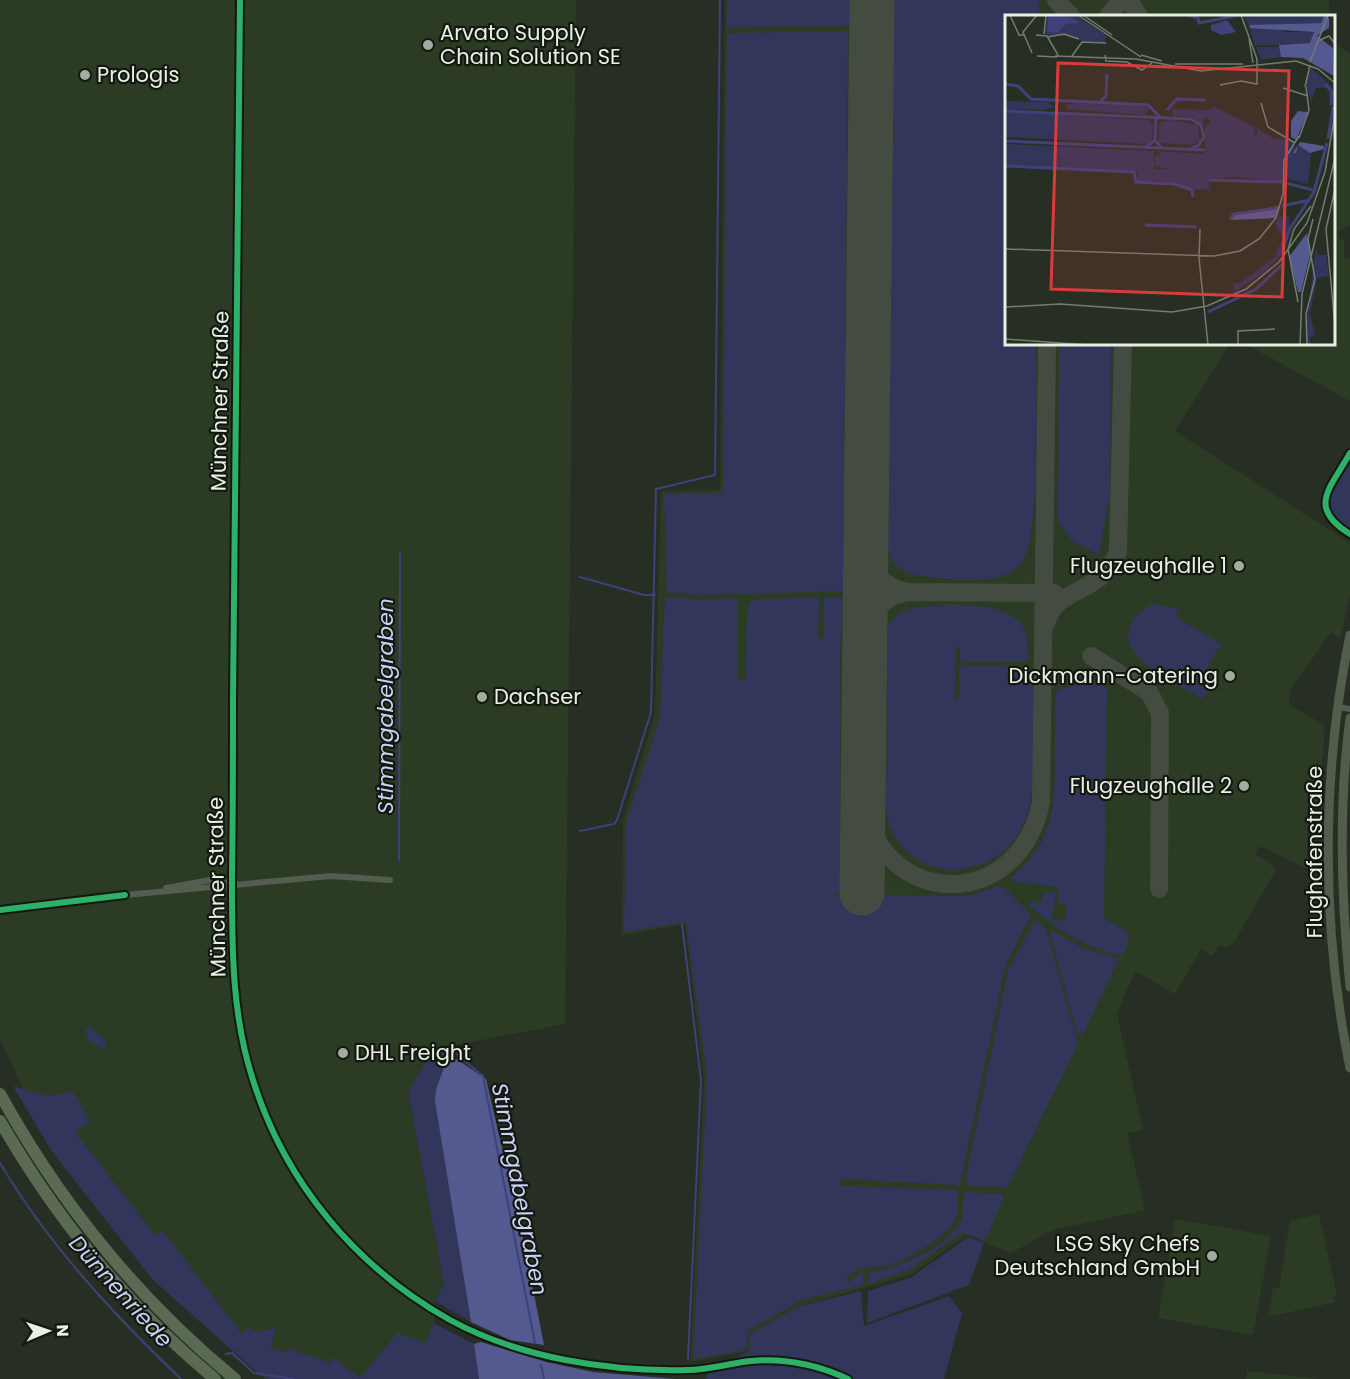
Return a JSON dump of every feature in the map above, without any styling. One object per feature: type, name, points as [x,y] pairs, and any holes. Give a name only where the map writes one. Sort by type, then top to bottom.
[{"type":"highway","points":[[0,1094],[43,1167],[107,1252],[161,1312],[235,1379]]},
{"type":"highway","points":[[0,1120],[61,1216],[105,1271],[153,1323],[215,1379]]},
{"type":"main road","name":"Flughafenstraße","points":[[1350,635],[1337,707],[1330,819],[1330,891],[1338,999],[1350,1068]]},
{"type":"main road","name":"Flughafenstraße","points":[[1350,718],[1342,811],[1342,861],[1350,987]]},
{"type":"street","name":"Münchner Straße","points":[[240,0],[232,884],[235,998],[243,1045],[260,1101],[284,1153],[314,1201],[341,1235],[389,1279],[424,1304],[470,1329],[510,1345],[560,1358],[613,1365],[685,1370],[778,1360],[817,1368],[848,1379]]},
{"type":"street","points":[[1350,453],[1327,494],[1325,504],[1331,521],[1350,534]]},
{"type":"street","points":[[1337,707],[1350,708]]},
{"type":"street","points":[[0,910],[125,895],[213,888],[232,884],[331,876],[390,880]]},
{"type":"shaded area","points":[[0,0],[576,0],[565,1024],[434,1049],[408,1091],[444,1284],[435,1301],[434,1327],[411,1379],[292,1379],[151,1276],[77,1184],[30,1106],[0,1038]]},
{"type":"shaded area","points":[[725,0],[1329,0],[1329,15],[1005,15],[1005,345],[1229,345],[1175,431],[1350,543],[1350,596],[1340,639],[1331,632],[1290,690],[1289,705],[1325,725],[1320,795],[1307,832],[1308,869],[1260,846],[1255,854],[1270,862],[1276,870],[1233,944],[1227,947],[1219,945],[1212,956],[1201,949],[1175,994],[1135,971],[1117,1014],[1143,1130],[1127,1133],[1145,1210],[1053,1230],[1011,1253],[967,1235],[910,1275],[797,1307],[749,1351],[690,1362],[704,1080],[685,924],[622,935],[623,821],[655,714],[661,491],[720,490]]},
{"type":"shaded area","points":[[727,0],[849,0],[849,26],[726,27]]},
{"type":"shaded area","points":[[894,0],[1039,0],[1039,15],[1005,15],[1005,345],[1036,345],[1035,495],[1027,551],[1020,565],[1003,575],[981,580],[958,580],[906,572],[895,564],[888,549]]},
{"type":"shaded area","points":[[848,31],[843,591],[697,595],[667,592],[664,494],[723,493],[727,33]]},
{"type":"shaded area","points":[[1335,44],[1350,53],[1350,225],[1338,232],[1340,240],[1344,240],[1344,258],[1350,259],[1350,401],[1247,345],[1335,345]]},
{"type":"shaded area","points":[[1059,345],[1111,345],[1110,491],[1099,555],[1072,541],[1058,522]]},
{"type":"shaded area","points":[[1350,460],[1350,530],[1337,522],[1329,511],[1331,496]]},
{"type":"shaded area","points":[[683,597],[697,600],[737,598],[737,679],[746,680],[747,610],[752,600],[819,597],[818,637],[823,638],[824,598],[843,598],[840,657],[840,891],[834,895],[847,895],[847,903],[877,904],[877,895],[965,896],[1002,886],[1029,913],[1030,918],[1006,963],[960,1185],[840,1179],[840,1186],[958,1190],[957,1215],[952,1225],[926,1246],[896,1263],[856,1270],[846,1278],[850,1281],[863,1272],[863,1285],[804,1299],[748,1330],[746,1350],[693,1359],[707,1077],[686,922],[624,932],[626,823],[660,718],[665,598]]},
{"type":"shaded area","points":[[1152,604],[1179,609],[1175,616],[1221,644],[1199,681],[1210,688],[1203,699],[1155,671],[1141,660],[1131,647],[1128,633],[1134,619]]},
{"type":"shaded area","points":[[945,605],[978,606],[1001,611],[1019,622],[1025,631],[1028,658],[1025,662],[963,662],[960,659],[960,647],[956,647],[955,699],[959,698],[959,671],[962,666],[1027,667],[1034,687],[1034,766],[1032,795],[1019,833],[1004,850],[986,862],[966,868],[945,869],[925,864],[908,853],[895,836],[887,814],[886,792],[888,626],[892,619],[905,611]]},
{"type":"shaded area","points":[[1087,682],[1102,684],[1107,689],[1104,918],[1128,932],[1128,945],[1122,956],[1082,942],[1047,920],[1025,902],[1040,903],[1046,892],[1054,892],[1056,894],[1052,920],[1066,921],[1067,905],[1058,904],[1059,892],[1055,886],[1013,882],[1011,877],[1027,862],[1039,846],[1052,809],[1057,690]]},
{"type":"shaded area","points":[[1037,920],[1046,930],[1078,1043],[1008,1187],[968,1186],[966,1176],[1008,971],[1033,923]]},
{"type":"shaded area","points":[[1049,929],[1083,948],[1119,959],[1082,1036],[1077,1033]]},
{"type":"shaded area","points":[[89,1026],[106,1041],[104,1050],[89,1041],[85,1031]]},
{"type":"shaded area","points":[[449,1047],[455,1058],[447,1059],[451,1192],[471,1322],[435,1301],[444,1284],[408,1091],[434,1049]]},
{"type":"shaded area","points":[[455,1058],[486,1079],[510,1172],[544,1345],[510,1340],[471,1322],[435,1101],[436,1090],[447,1059]]},
{"type":"shaded area","points":[[13,1086],[47,1096],[73,1092],[90,1121],[75,1132],[155,1235],[163,1231],[241,1333],[249,1328],[259,1331],[276,1327],[271,1348],[285,1353],[287,1348],[331,1363],[333,1357],[360,1378],[397,1333],[426,1343],[433,1323],[474,1344],[479,1379],[267,1379],[260,1375],[152,1279],[51,1150]]},
{"type":"shaded area","points":[[965,1192],[1002,1194],[1003,1199],[985,1241],[963,1232],[909,1270],[867,1284],[870,1272],[922,1255],[946,1239],[961,1220]]},
{"type":"shaded area","points":[[1319,1214],[1337,1296],[1333,1297],[1336,1302],[1268,1317],[1273,1288],[1279,1288],[1290,1221]]},
{"type":"shaded area","points":[[1175,1219],[1271,1236],[1253,1335],[1158,1318]]},
{"type":"shaded area","points":[[968,1237],[984,1243],[969,1285],[867,1323],[868,1291],[912,1277]]},
{"type":"shaded area","points":[[861,1291],[864,1326],[949,1296],[962,1313],[944,1379],[706,1379],[708,1374],[749,1351],[750,1334],[797,1307]]},
{"type":"shaded area","points":[[481,1342],[546,1362],[593,1372],[675,1379],[479,1379],[474,1344]]},
{"type":"shaded area","points":[[1247,1371],[1319,1379],[1246,1379]]},
{"type":"waterway","points":[[580,831],[614,824],[617,820],[651,712],[656,489],[715,475],[720,0]]},
{"type":"waterway","name":"Stimmgabelgraben","points":[[399,860],[400,552]]},
{"type":"waterway","points":[[580,577],[644,595],[655,595]]},
{"type":"waterway","points":[[682,924],[701,1080],[688,1359]]},
{"type":"waterway","name":"Stimmgabelgraben","points":[[455,1053],[483,1076],[535,1343]]},
{"type":"waterway","name":"Dünnenriede","points":[[0,1163],[60,1250],[131,1329],[181,1379]]},
{"type":"waterway","name":"Dünnenriede","points":[[226,1354],[232,1353],[254,1373],[293,1379]]},
{"type":"waterway","name":"Stimmgabelgraben","points":[[541,1365],[544,1379]]},
{"type":"taxiway","points":[[1056,0],[1070,15]]},
{"type":"taxiway","points":[[1109,15],[1122,0]]},
{"type":"taxiway","points":[[1129,0],[1138,15]]},
{"type":"taxiway","points":[[863,804],[876,839],[898,864],[924,879],[953,884],[982,879],[1008,863],[1028,838],[1041,802],[1047,345]]},
{"type":"taxiway","points":[[1046,624],[1052,611],[1060,602],[1101,576],[1110,566],[1118,551],[1123,345]]},
{"type":"taxiway","points":[[865,636],[870,620],[879,606],[891,597],[908,592],[890,586],[877,574],[867,550],[866,540]]},
{"type":"taxiway","points":[[908,592],[1054,593]]},
{"type":"taxiway","points":[[1091,656],[1149,692],[1160,713],[1159,889]]},
{"type":"runway","points":[[862,893],[872,0]]},
{"type":"cycle path","points":[[240,0],[232,925],[234,978],[240,1029],[253,1080],[267,1118],[284,1154],[305,1187],[355,1248],[384,1275],[416,1299],[477,1333],[535,1353],[596,1365],[688,1370],[764,1360],[813,1366],[848,1379]]},
{"type":"cycle path","points":[[1350,453],[1326,496],[1329,515],[1350,534]]},
{"type":"cycle path","points":[[0,910],[125,895]]},
{"type":"place","name":"Arvato Supply Chain Solution SE","points":[[428,45]]},
{"type":"place","name":"Prologis","points":[[85,75]]},
{"type":"place","name":"Flugzeughalle 1","points":[[1239,566]]},
{"type":"place","name":"Dickmann-Catering","points":[[1230,676]]},
{"type":"place","name":"Dachser","points":[[482,697]]},
{"type":"place","name":"Flugzeughalle 2","points":[[1244,786]]},
{"type":"place","name":"DHL Freight","points":[[343,1053]]},
{"type":"place","name":"LSG Sky Chefs Deutschland GmbH","points":[[1212,1256]]}]
